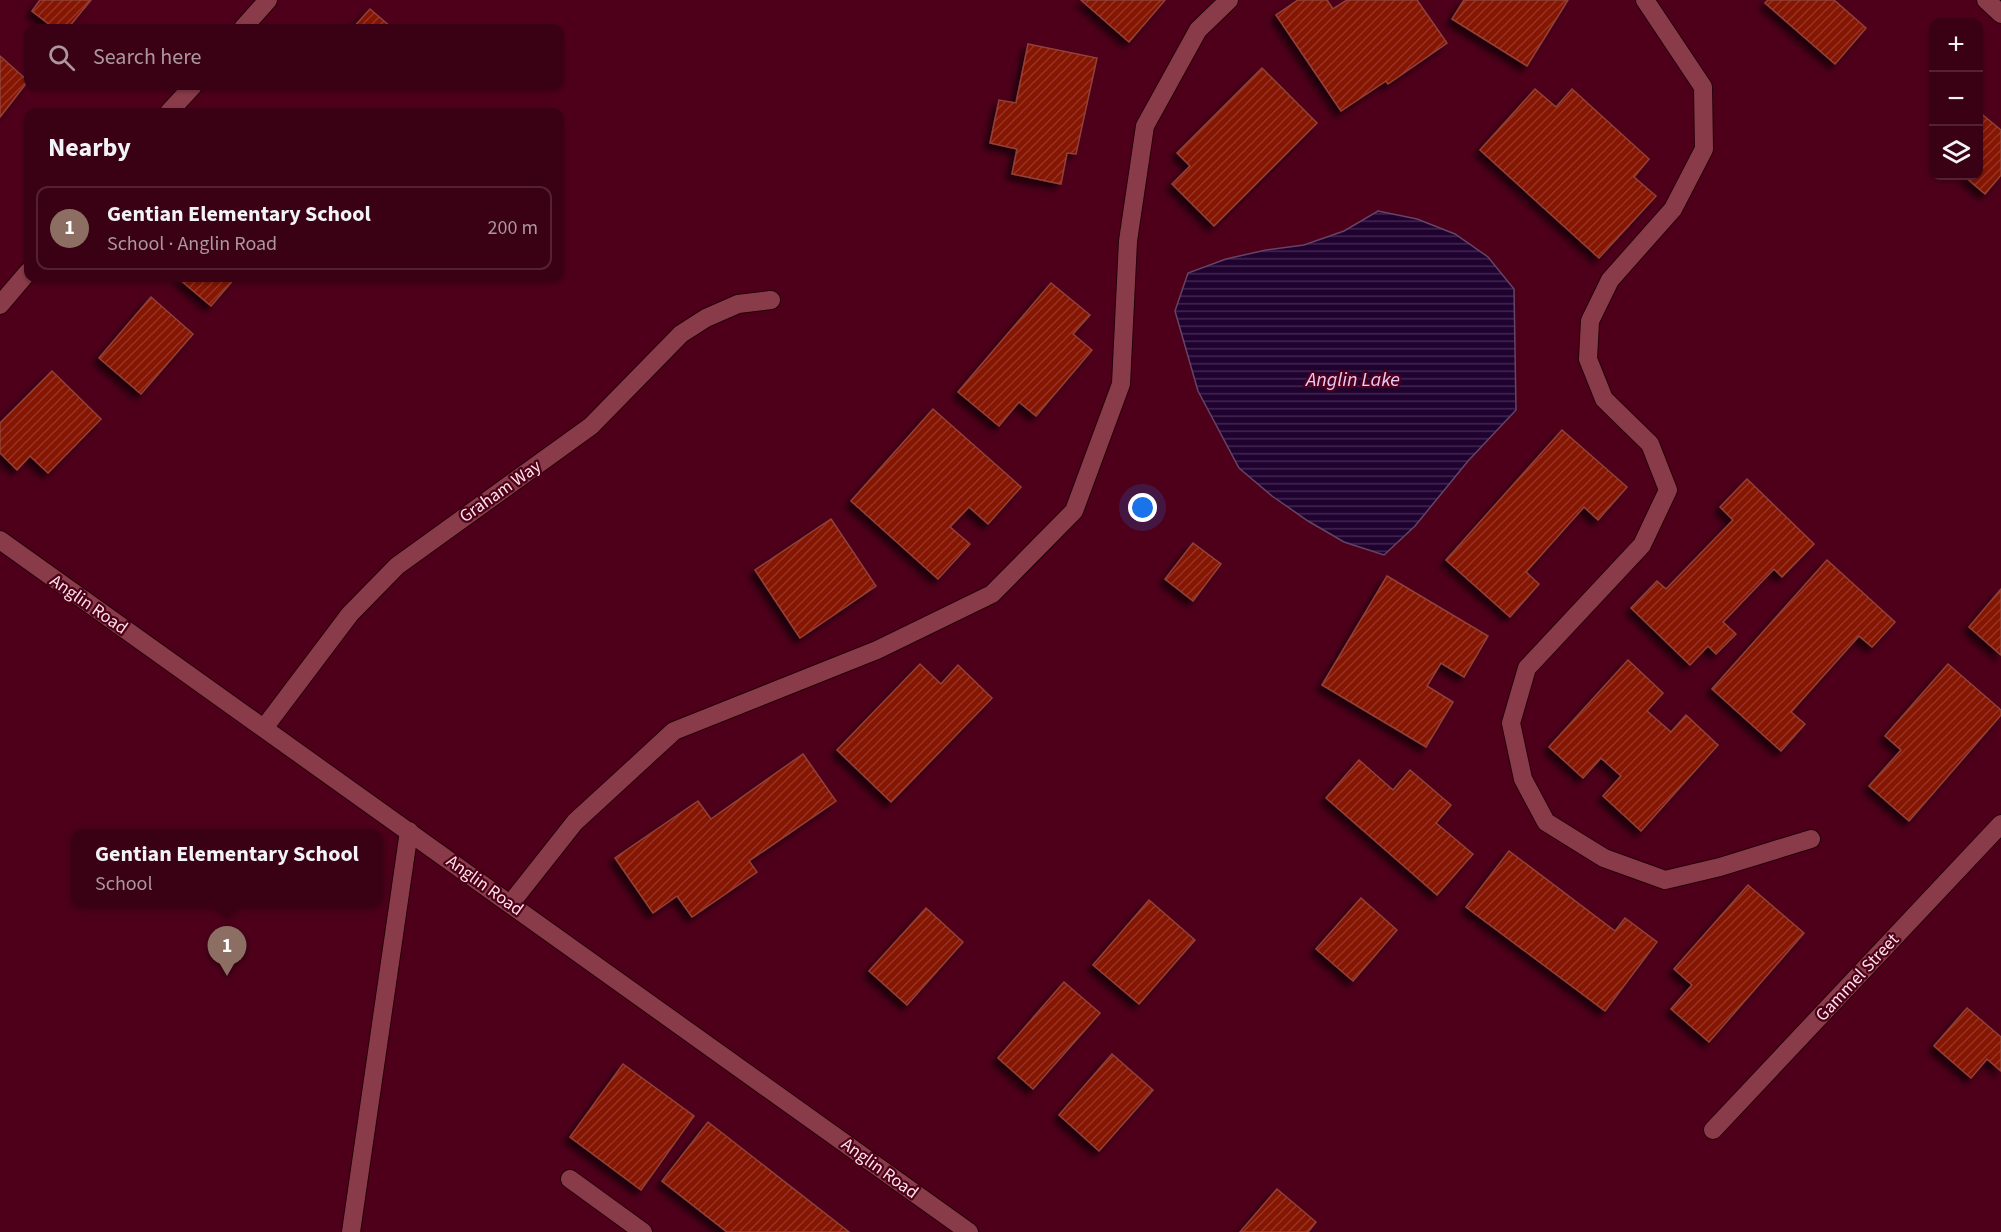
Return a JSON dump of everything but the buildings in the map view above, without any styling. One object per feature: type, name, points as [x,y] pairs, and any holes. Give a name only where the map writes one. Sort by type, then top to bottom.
[{"type":"street","points":[[247,24],[268,0]]},
{"type":"street","points":[[511,903],[575,822],[674,731],[877,650],[992,594],[1074,511],[1121,384],[1128,241],[1145,126],[1198,30],[1229,0]]},
{"type":"street","points":[[1645,0],[1650,4],[1703,87],[1704,149],[1673,209],[1610,280],[1590,321],[1588,359],[1604,399],[1650,444],[1668,490],[1642,545],[1527,668],[1510,723],[1523,779],[1546,822],[1604,858],[1665,880],[1720,867],[1811,839]]},
{"type":"street","points":[[1986,0],[2001,14]]},
{"type":"street","points":[[173,108],[189,90]]},
{"type":"street","points":[[0,305],[24,277]]},
{"type":"street","name":"Graham Way","points":[[264,728],[350,614],[397,566],[591,426],[681,334],[706,318],[738,304],[771,300]]},
{"type":"street","name":"Anglin Road","points":[[0,540],[969,1232]]},
{"type":"street","name":"Gammel Street","points":[[1713,1130],[2001,824]]},
{"type":"street","points":[[351,1232],[409,831]]},
{"type":"street","points":[[570,1179],[643,1232]]},
{"type":"water","name":"Anglin Lake","points":[[1378,211],[1417,219],[1455,234],[1488,257],[1514,289],[1516,410],[1468,461],[1415,526],[1384,555],[1344,542],[1308,521],[1272,496],[1239,468],[1198,391],[1175,311],[1188,273],[1226,259],[1304,245],[1344,231]]},
{"type":"place","name":"Gentian Elementary School","points":[[227,976]]}]
